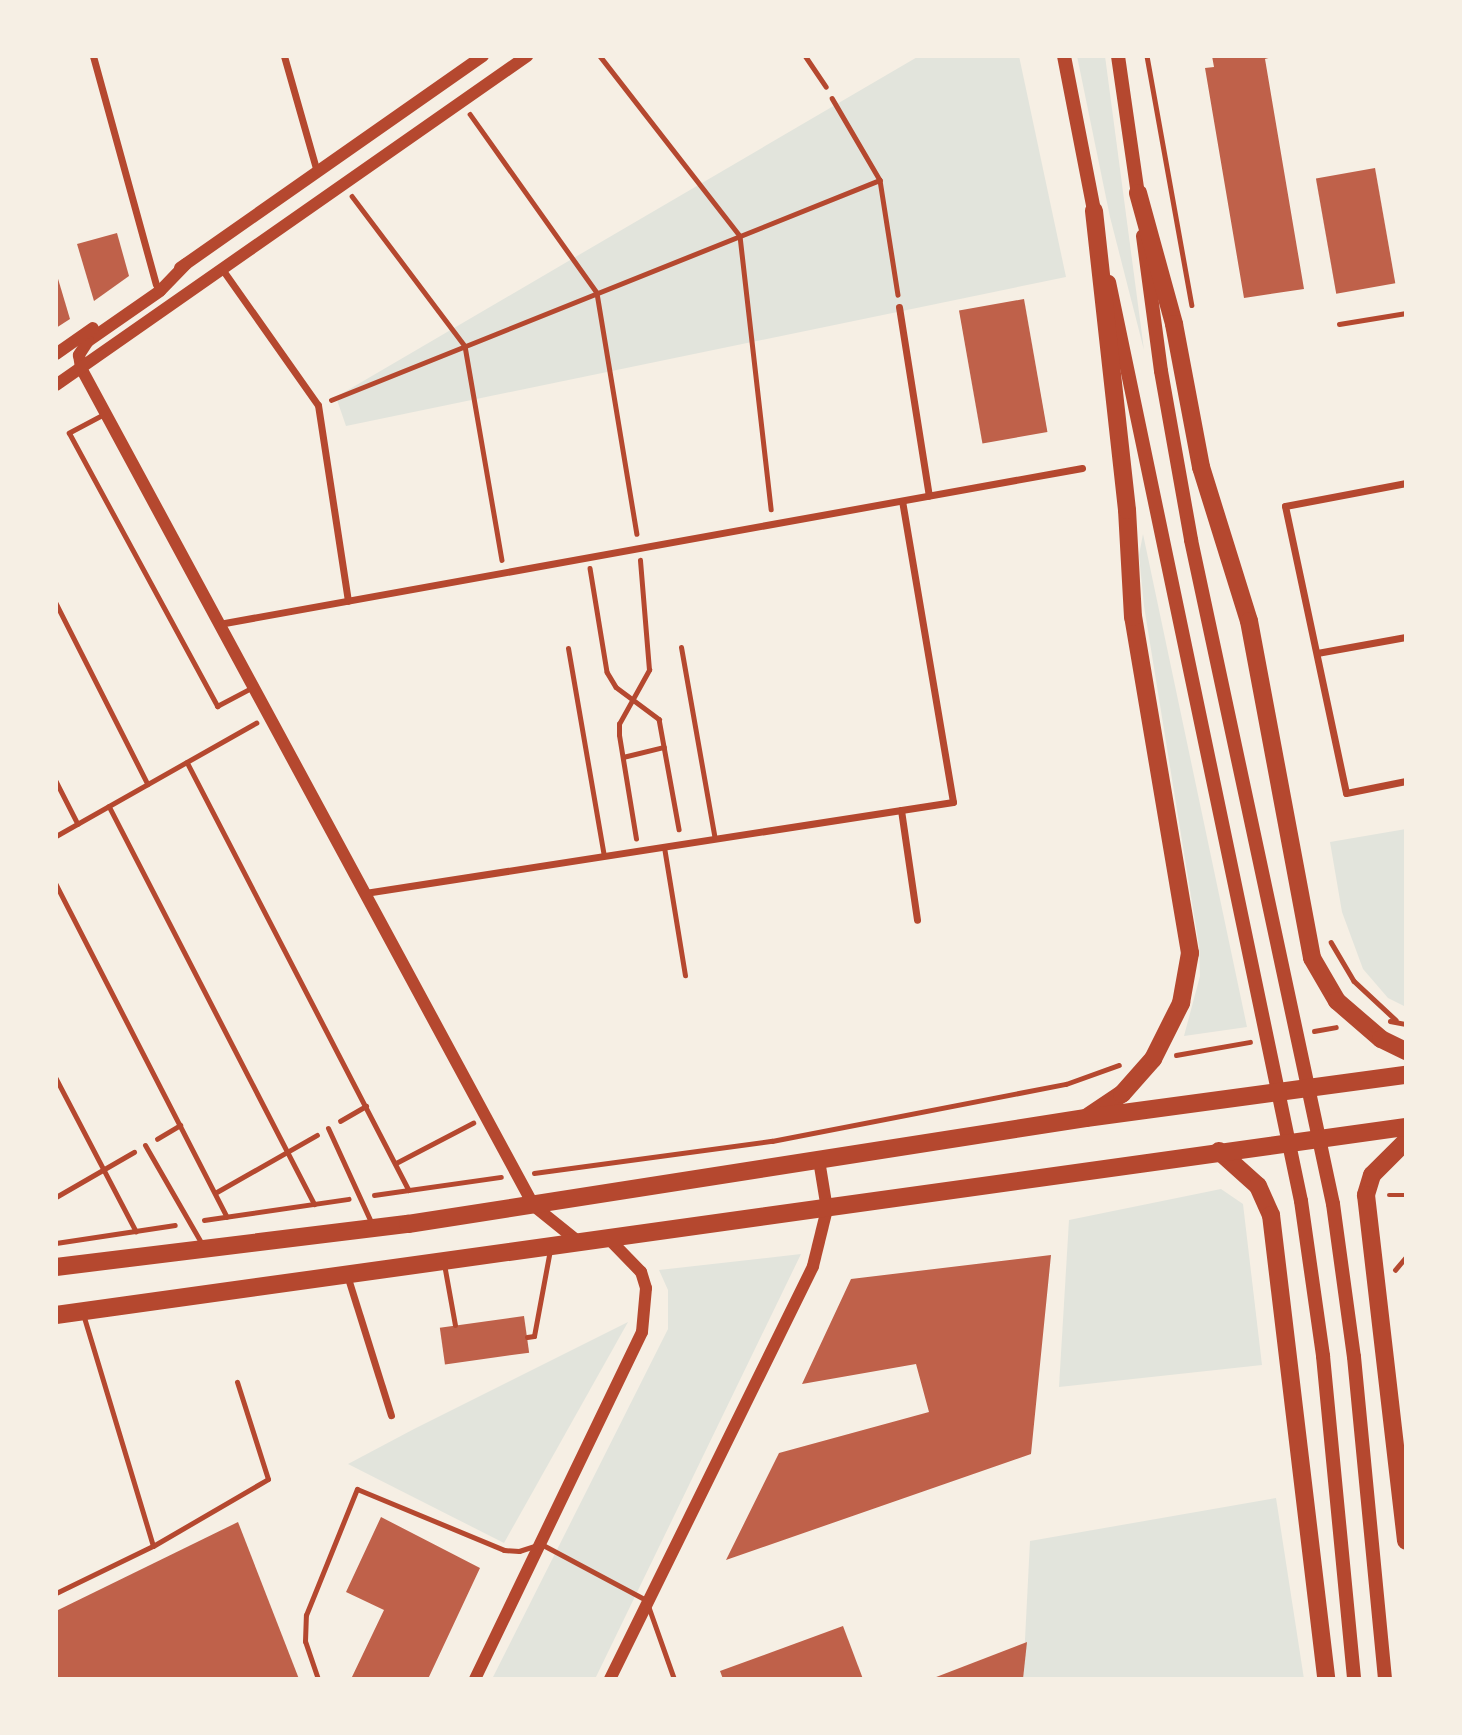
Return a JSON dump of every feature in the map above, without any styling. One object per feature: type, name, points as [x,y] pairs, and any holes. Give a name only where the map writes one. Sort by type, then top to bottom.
[{"type":"main road","points":[[1064,56],[1301,1201],[1323,1356],[1354,1679]]},
{"type":"main road","points":[[1118,56],[1161,372],[1191,540],[1333,1204],[1354,1357],[1385,1676]]},
{"type":"main road","points":[[1138,192],[1174,324],[1201,467],[1249,621],[1312,958],[1337,1001],[1381,1039],[1406,1051]]},
{"type":"main road","points":[[1086,1118],[1122,1094],[1153,1059],[1181,1003],[1190,953],[1133,617],[1127,510],[1094,211]]},
{"type":"main road","points":[[56,1267],[534,1206],[1086,1118],[1406,1075]]},
{"type":"main road","points":[[56,1315],[1406,1127]]},
{"type":"main road","points":[[1406,1141],[1372,1175],[1366,1195],[1406,1541]]},
{"type":"main road","points":[[1219,1151],[1258,1186],[1271,1215],[1326,1679]]},
{"type":"street","points":[[93,56],[156,285]]},
{"type":"street","points":[[284,56],[317,172]]},
{"type":"street","points":[[56,385],[527,56]]},
{"type":"street","points":[[56,354],[479,57]]},
{"type":"street","points":[[186,264],[160,291],[88,341],[79,355],[81,368],[534,1206],[580,1243]]},
{"type":"street","points":[[222,269],[318,405],[348,600]]},
{"type":"street","points":[[900,307],[929,496]]},
{"type":"street","points":[[219,624],[1082,468]]},
{"type":"street","points":[[1406,483],[1285,506],[1346,793],[1406,781]]},
{"type":"street","points":[[365,893],[953,802],[902,501]]},
{"type":"street","points":[[1317,653],[1406,637]]},
{"type":"street","points":[[901,810],[917,920]]},
{"type":"street","points":[[610,1679],[646,1600],[813,1266],[827,1209],[819,1160]]},
{"type":"street","points":[[475,1679],[642,1332],[648,1310],[641,1272],[609,1239]]},
{"type":"street","points":[[347,1274],[391,1415]]},
{"type":"lane","points":[[806,56],[826,87]]},
{"type":"lane","points":[[1339,324],[1406,313]]},
{"type":"lane","points":[[105,414],[69,433],[217,706],[253,687]]},
{"type":"lane","points":[[681,647],[715,839]]},
{"type":"lane","points":[[568,648],[604,856]]},
{"type":"lane","points":[[664,847],[685,975]]},
{"type":"lane","points":[[328,1128],[373,1227]]},
{"type":"lane","points":[[145,1145],[203,1247]]},
{"type":"lane","points":[[527,1337],[534,1335],[550,1247]]},
{"type":"lane","points":[[444,1261],[455,1325]]},
{"type":"lane","points":[[82,1311],[153,1546]]},
{"type":"lane","points":[[56,1593],[153,1546],[268,1479],[237,1382]]},
{"type":"lane","points":[[318,1679],[305,1641],[306,1615],[357,1489],[504,1550],[519,1551],[541,1544],[646,1600],[674,1679]]},
{"type":"path","points":[[600,56],[740,236],[772,524]]},
{"type":"path","points":[[826,87],[880,180],[900,307]]},
{"type":"path","points":[[461,102],[597,293],[639,548],[649,670],[620,724],[638,851]]},
{"type":"path","points":[[318,405],[880,180]]},
{"type":"path","points":[[344,184],[465,346],[504,572]]},
{"type":"path","points":[[588,557],[607,672],[616,687],[659,719],[682,844]]},
{"type":"path","points":[[56,603],[148,784]]},
{"type":"path","points":[[56,836],[269,715]]},
{"type":"path","points":[[623,758],[664,747]]},
{"type":"path","points":[[187,762],[410,1190]]},
{"type":"path","points":[[56,781],[78,824]]},
{"type":"path","points":[[109,806],[314,1204]]},
{"type":"path","points":[[56,884],[227,1217]]},
{"type":"path","points":[[56,1243],[359,1197],[772,1142],[1066,1084],[1122,1063],[1153,1059]]},
{"type":"path","points":[[56,1078],[136,1231]]},
{"type":"path","points":[[215,1194],[366,1106]]},
{"type":"path","points":[[396,1163],[486,1116]]},
{"type":"path","points":[[56,1197],[180,1125]]},
{"type":"path","points":[[1389,1195],[1406,1195]]},
{"type":"path","points":[[1390,1276],[1406,1257]]},
{"type":"shaded area","points":[[919,56],[1019,56],[1066,277],[346,426],[336,397]]},
{"type":"shaded area","points":[[1077,56],[1105,56],[1144,350],[1110,217]]},
{"type":"shaded area","points":[[1143,534],[1247,1027],[1184,1036],[1200,976],[1199,946],[1144,606],[1139,555]]},
{"type":"shaded area","points":[[1406,829],[1406,1007],[1388,998],[1363,969],[1342,912],[1330,842]]},
{"type":"shaded area","points":[[1221,1189],[1243,1204],[1262,1365],[1059,1387],[1069,1220]]},
{"type":"shaded area","points":[[801,1254],[595,1679],[492,1679],[668,1329],[668,1290],[659,1270]]},
{"type":"shaded area","points":[[628,1322],[504,1543],[348,1464],[414,1429]]},
{"type":"shaded area","points":[[1276,1498],[1304,1679],[1023,1679],[1030,1541]]},
{"type":"building","points":[[1212,56],[1276,56],[1265,59],[1304,289],[1244,298],[1205,68],[1214,67]]},
{"type":"building","points":[[1375,168],[1395,283],[1336,294],[1316,178]]},
{"type":"building","points":[[117,233],[129,276],[94,301],[77,244]]},
{"type":"building","points":[[56,272],[70,319],[56,328]]},
{"type":"building","points":[[1024,299],[1047,432],[982,443],[959,310]]},
{"type":"building","points":[[1051,1255],[1031,1454],[726,1560],[779,1453],[929,1412],[916,1364],[802,1384],[851,1279]]},
{"type":"building","points":[[524,1316],[529,1353],[445,1364],[440,1328]]},
{"type":"building","points":[[381,1517],[480,1568],[428,1679],[351,1679],[384,1610],[346,1592]]},
{"type":"building","points":[[238,1522],[299,1679],[56,1679],[56,1611]]},
{"type":"building","points":[[843,1626],[863,1679],[723,1679],[720,1671]]},
{"type":"building","points":[[1027,1642],[1023,1679],[931,1679]]}]
